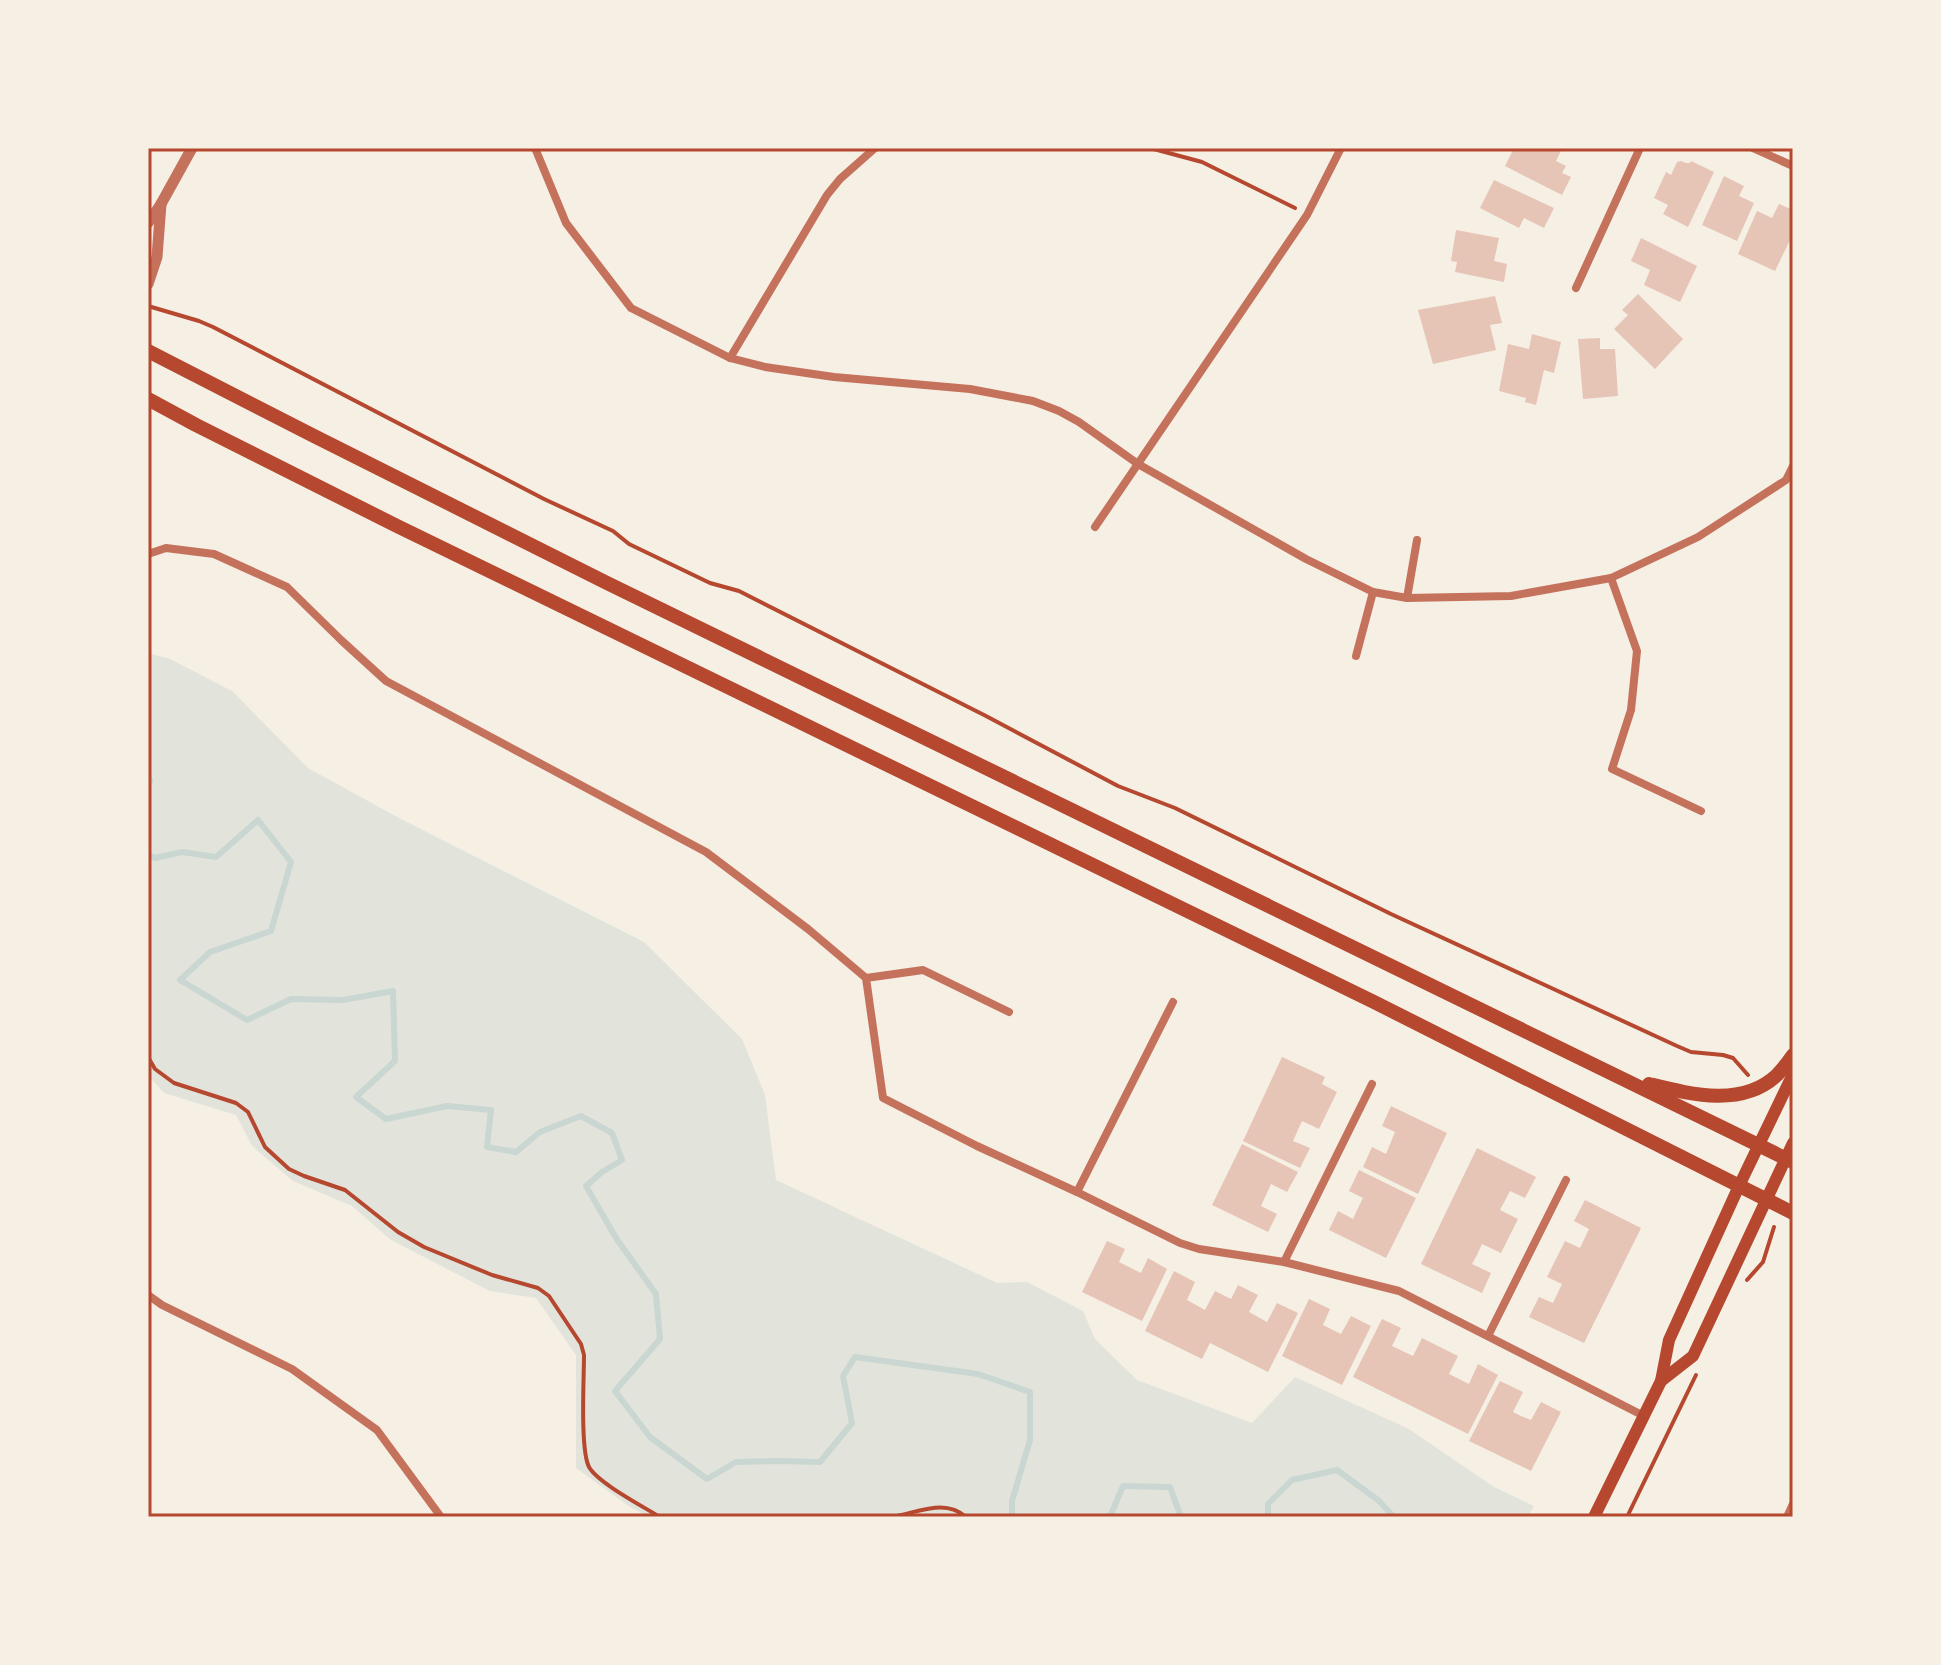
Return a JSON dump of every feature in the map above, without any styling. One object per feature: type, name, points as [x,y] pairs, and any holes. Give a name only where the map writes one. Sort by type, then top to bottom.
[{"type":"main road","points":[[148,351],[607,583],[1789,1160]]},
{"type":"main road","points":[[148,399],[454,554],[1374,1002],[1793,1213]]},
{"type":"main road","points":[[1625,1079],[1676,1091],[1717,1097],[1734,1095],[1763,1085],[1776,1076],[1793,1055]]},
{"type":"main road","points":[[1594,1517],[1661,1381],[1669,1340],[1793,1074]]},
{"type":"main road","points":[[1661,1381],[1693,1356],[1767,1199],[1789,1160],[1793,1143]]},
{"type":"street","points":[[148,223],[192,148]]},
{"type":"street","points":[[535,148],[566,223],[631,308],[730,358],[795,372],[970,389],[1033,401],[1079,422],[1138,464],[1306,559],[1373,592],[1407,598],[1511,596],[1611,578],[1698,537],[1790,483],[1793,466]]},
{"type":"street","points":[[730,358],[827,195],[875,148]]},
{"type":"street","points":[[1095,527],[1307,215],[1341,148]]},
{"type":"street","points":[[1576,288],[1640,148]]},
{"type":"street","points":[[1753,148],[1793,166]]},
{"type":"street","points":[[148,284],[157,257],[161,204]]},
{"type":"street","points":[[1407,598],[1417,540]]},
{"type":"street","points":[[148,554],[166,548],[214,554],[287,587],[386,681],[706,852],[808,929],[866,978],[883,1098],[1180,1243],[1284,1262],[1399,1291],[1644,1416]]},
{"type":"street","points":[[1611,578],[1637,651],[1631,710],[1612,769],[1701,811]]},
{"type":"street","points":[[1356,656],[1373,592]]},
{"type":"street","points":[[866,978],[923,970],[1009,1012]]},
{"type":"street","points":[[1077,1192],[1173,1002]]},
{"type":"street","points":[[1284,1262],[1372,1084]]},
{"type":"street","points":[[1488,1336],[1566,1180]]},
{"type":"street","points":[[148,1295],[162,1305],[292,1369],[377,1430],[441,1517]]},
{"type":"street","points":[[1787,1517],[1793,1504]]},
{"type":"path","points":[[1150,148],[1202,162],[1307,215]]},
{"type":"path","points":[[148,306],[213,327],[544,499],[613,531],[629,544],[710,583],[739,591],[1118,786],[1175,808],[1391,914],[1677,1046],[1691,1052],[1733,1058],[1750,1078],[1752,1089]]},
{"type":"path","points":[[148,1057],[155,1069],[174,1083],[236,1103],[248,1112],[265,1147],[289,1169],[345,1190],[398,1232],[424,1247],[492,1275],[538,1288],[549,1296],[581,1344],[584,1355],[585,1450],[590,1467],[600,1479],[660,1517]]},
{"type":"path","points":[[890,1517],[947,1506],[966,1517]]},
{"type":"shaded area","points":[[148,653],[170,659],[232,691],[308,768],[399,818],[644,942],[742,1039],[765,1095],[776,1180],[997,1283],[1027,1282],[1083,1311],[1095,1339],[1137,1380],[1252,1423],[1295,1377],[1409,1429],[1494,1487],[1534,1506],[1528,1517],[649,1517],[630,1507],[576,1468],[576,1355],[536,1298],[490,1291],[391,1240],[352,1206],[293,1181],[252,1146],[236,1115],[164,1093],[148,1075]]},
{"type":"building","points":[[1514,148],[1554,148],[1561,151],[1556,161],[1566,166],[1562,173],[1571,177],[1562,195],[1505,166]]},
{"type":"building","points":[[1691,161],[1714,172],[1688,227],[1663,214],[1668,205],[1654,198],[1666,172],[1671,175],[1677,162]]},
{"type":"building","points":[[1724,176],[1744,186],[1739,196],[1754,203],[1737,241],[1702,225]]},
{"type":"building","points":[[1494,180],[1554,208],[1544,228],[1524,218],[1519,228],[1480,208]]},
{"type":"building","points":[[1779,204],[1793,210],[1793,234],[1775,271],[1738,254],[1757,211],[1772,218]]},
{"type":"building","points":[[1456,230],[1499,238],[1494,261],[1507,264],[1504,282],[1455,272],[1457,262],[1451,261]]},
{"type":"building","points":[[1641,238],[1697,266],[1680,302],[1644,285],[1650,270],[1631,261]]},
{"type":"building","points":[[1638,294],[1683,339],[1655,369],[1614,329],[1628,315],[1622,310]]},
{"type":"building","points":[[1495,296],[1502,323],[1490,325],[1496,350],[1433,364],[1418,310]]},
{"type":"building","points":[[1532,334],[1561,342],[1554,373],[1544,370],[1536,405],[1525,402],[1526,398],[1499,391],[1508,344],[1529,349]]},
{"type":"building","points":[[1600,338],[1600,349],[1615,349],[1618,396],[1583,399],[1578,339]]},
{"type":"building","points":[[1282,1057],[1325,1077],[1322,1084],[1337,1092],[1319,1129],[1302,1121],[1293,1141],[1310,1148],[1300,1168],[1243,1141]]},
{"type":"building","points":[[1391,1106],[1447,1133],[1418,1194],[1363,1167],[1372,1147],[1386,1154],[1395,1132],[1382,1126]]},
{"type":"building","points":[[1242,1144],[1298,1172],[1287,1192],[1271,1184],[1261,1206],[1277,1214],[1268,1232],[1212,1205]]},
{"type":"building","points":[[1477,1148],[1536,1177],[1525,1198],[1510,1191],[1500,1210],[1518,1219],[1501,1253],[1482,1244],[1472,1264],[1491,1273],[1482,1293],[1421,1264]]},
{"type":"building","points":[[1359,1170],[1416,1198],[1386,1258],[1329,1230],[1338,1211],[1353,1219],[1363,1198],[1349,1191]]},
{"type":"building","points":[[1585,1200],[1641,1228],[1584,1343],[1529,1317],[1539,1297],[1553,1303],[1562,1284],[1547,1277],[1565,1241],[1580,1248],[1589,1229],[1574,1221]]},
{"type":"building","points":[[1107,1241],[1125,1249],[1119,1262],[1141,1273],[1148,1258],[1167,1269],[1142,1321],[1082,1292]]},
{"type":"building","points":[[1174,1271],[1195,1282],[1187,1300],[1205,1310],[1215,1291],[1231,1299],[1238,1285],[1258,1295],[1249,1312],[1267,1322],[1277,1303],[1298,1313],[1268,1372],[1210,1343],[1202,1359],[1145,1331]]},
{"type":"building","points":[[1309,1299],[1330,1309],[1323,1325],[1341,1334],[1351,1316],[1371,1326],[1342,1385],[1282,1356]]},
{"type":"building","points":[[1382,1319],[1401,1328],[1392,1346],[1413,1356],[1422,1338],[1458,1356],[1449,1374],[1469,1384],[1478,1364],[1498,1375],[1468,1434],[1353,1377]]},
{"type":"building","points":[[1500,1381],[1523,1392],[1513,1412],[1531,1420],[1541,1402],[1561,1412],[1531,1471],[1469,1441]]},
{"type":"waterway","points":[[148,778],[148,785]]},
{"type":"waterway","points":[[148,855],[155,858],[182,852],[216,857],[258,820],[291,862],[271,931],[210,952],[180,980],[247,1020],[291,999],[343,1000],[393,991],[395,1061],[356,1097],[386,1119],[447,1106],[491,1110],[487,1147],[516,1152],[540,1132],[581,1116],[612,1133],[622,1160],[586,1186],[616,1238],[656,1294],[660,1339],[615,1391],[650,1437],[707,1479],[736,1462],[820,1462],[852,1423],[843,1376],[855,1357],[978,1374],[1030,1392],[1030,1440],[1012,1501],[1012,1517]]},
{"type":"waterway","points":[[1268,1517],[1268,1504],[1292,1480],[1337,1470],[1378,1500],[1394,1517]]},
{"type":"waterway","points":[[1110,1517],[1123,1486],[1170,1487],[1181,1517]]}]
